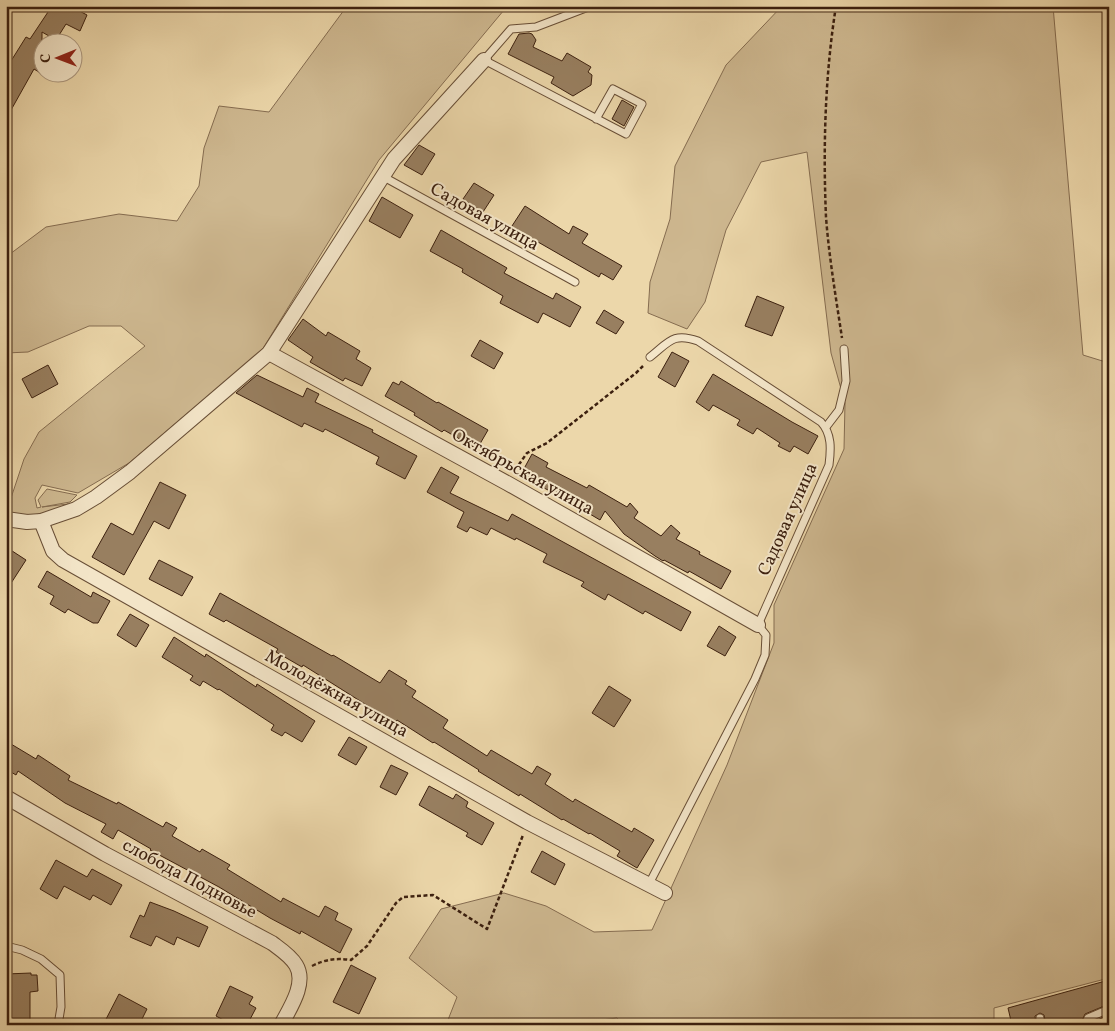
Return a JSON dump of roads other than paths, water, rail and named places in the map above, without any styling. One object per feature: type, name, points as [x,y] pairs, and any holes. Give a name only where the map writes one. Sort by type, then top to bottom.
[{"type":"street","points":[[6,519],[40,521],[76,509],[96,498],[130,472],[269,352],[394,159],[484,60]]},
{"type":"street","name":"Октябрьская улица","points":[[269,352],[507,483],[758,625]]},
{"type":"street","name":"Молодёжная улица","points":[[40,521],[53,551],[63,560],[528,822],[665,893]]},
{"type":"street","name":"слобода Подновье","points":[[6,796],[105,854],[272,943],[288,955],[298,971],[297,992],[281,1025]]},
{"type":"lane","points":[[591,6],[536,27],[510,29],[484,60],[596,119],[626,134],[642,104],[613,89],[596,119]]},
{"type":"lane","name":"Садовая улица","points":[[382,176],[575,282]]},
{"type":"lane","points":[[650,357],[674,338],[686,336],[698,341],[826,427],[839,410],[846,381],[844,349]]},
{"type":"lane","name":"Садовая улица","points":[[758,625],[829,465],[831,445],[826,427]]},
{"type":"lane","points":[[649,884],[755,679],[765,655],[766,635],[758,625]]},
{"type":"lane","points":[[6,946],[41,958],[60,975],[61,1007],[58,1025]]},
{"type":"lane","points":[[1085,1025],[1088,1018],[1109,1009]]}]
